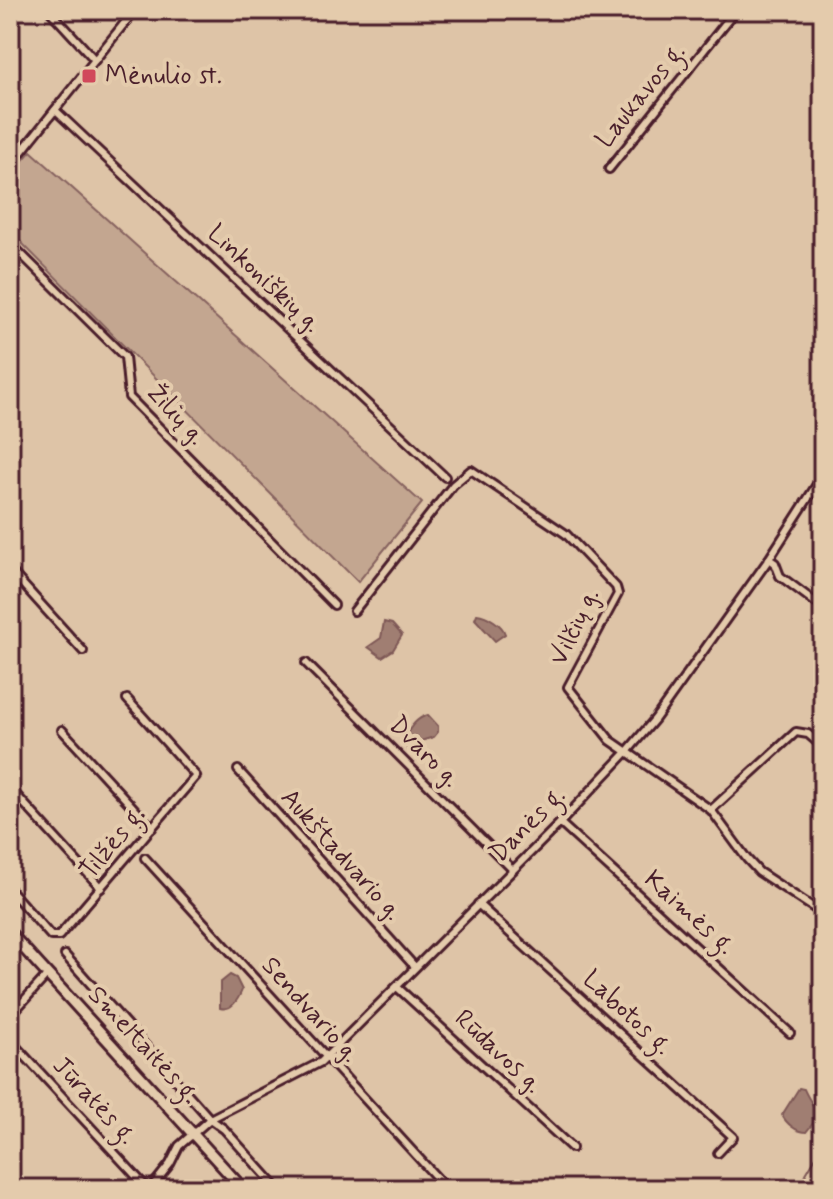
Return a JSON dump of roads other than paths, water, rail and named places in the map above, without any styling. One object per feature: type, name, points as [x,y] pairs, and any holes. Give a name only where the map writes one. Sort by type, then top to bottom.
[{"type":"main road","name":"Smeltaitės g.","points":[[10,933],[243,1189]]},
{"type":"street","points":[[49,10],[95,60]]},
{"type":"street","points":[[10,166],[135,10]]},
{"type":"street","name":"Laukavos g.","points":[[609,169],[736,10]]},
{"type":"street","name":"Linkoniškių g.","points":[[55,110],[445,477]]},
{"type":"street","name":"Žilių g.","points":[[10,243],[125,357],[129,397],[334,605]]},
{"type":"street","name":"Vilčių g.","points":[[354,611],[453,485],[471,470],[566,534],[616,587],[618,594],[568,687],[610,740],[626,753]]},
{"type":"street","name":"Danės g.","points":[[149,1189],[170,1164],[179,1146],[210,1119],[326,1058],[560,823],[655,719],[769,559],[823,475]]},
{"type":"street","points":[[769,559],[775,563],[780,576],[823,608]]},
{"type":"street","points":[[10,570],[83,651]]},
{"type":"street","name":"Dvaro g.","points":[[306,663],[512,869]]},
{"type":"street","name":"Tilžės g.","points":[[10,890],[51,936],[59,936],[196,776],[127,699]]},
{"type":"street","points":[[62,730],[152,828]]},
{"type":"street","points":[[711,810],[796,732],[808,734],[823,747]]},
{"type":"street","points":[[626,753],[711,810],[759,872],[823,914]]},
{"type":"street","name":"Aukštadvario g.","points":[[238,770],[415,967]]},
{"type":"street","points":[[10,788],[101,888]]},
{"type":"street","name":"Kaimės g.","points":[[560,823],[790,1033]]},
{"type":"street","name":"Sendvario g.","points":[[145,858],[447,1189]]},
{"type":"street","name":"Labotos g.","points":[[478,904],[733,1137],[718,1153]]},
{"type":"street","points":[[65,955],[210,1119],[224,1129],[278,1189]]},
{"type":"street","points":[[10,1016],[48,974]]},
{"type":"street","name":"Rūdavos g.","points":[[397,987],[572,1148]]},
{"type":"street","name":"Jūratės g.","points":[[10,1040],[149,1189]]},
{"type":"waterway","points":[[797,1189],[823,1145]]},
{"type":"place","name":"Mėnulio st.","points":[[89,76]]}]
